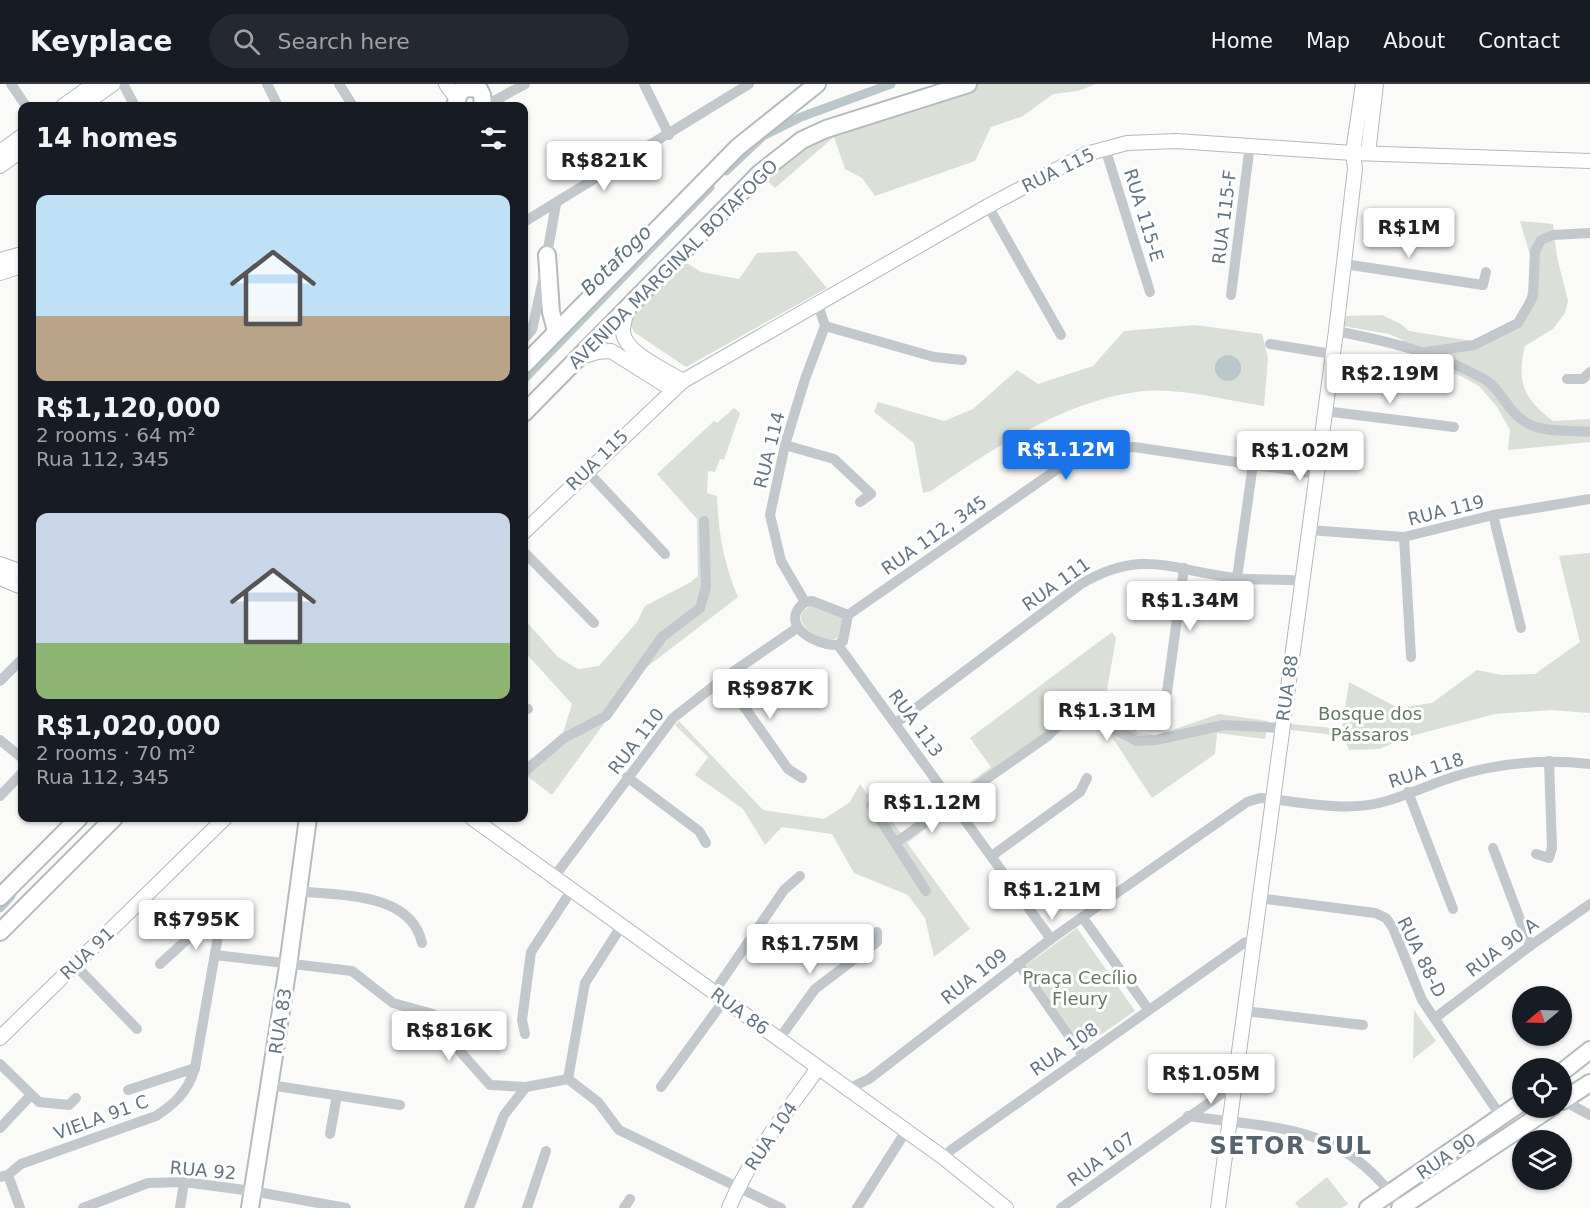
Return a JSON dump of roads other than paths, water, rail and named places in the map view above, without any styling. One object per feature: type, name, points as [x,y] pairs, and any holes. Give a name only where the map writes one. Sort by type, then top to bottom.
[{"type":"main road","name":"AVENIDA MARGINAL BOTAFOGO","points":[[528,361],[738,147],[817,84]]},
{"type":"main road","name":"AVENIDA MARGINAL BOTAFOGO","points":[[528,409],[760,173],[802,140],[846,121],[968,84]]},
{"type":"main road","points":[[547,255],[550,312],[556,331]]},
{"type":"main road","points":[[0,897],[75,822]]},
{"type":"main road","points":[[0,932],[110,822]]},
{"type":"main road","name":"RUA 83","points":[[250,1208],[308,823]]},
{"type":"main road","points":[[1572,1064],[1590,1050]]},
{"type":"main road","name":"RUA 90","points":[[1368,1208],[1512,1110]]},
{"type":"main road","name":"RUA 90","points":[[1401,1208],[1537,1118]]},
{"type":"street","points":[[11,84],[23,102]]},
{"type":"street","points":[[69,102],[94,84]]},
{"type":"street","points":[[88,102],[113,84]]},
{"type":"street","points":[[123,84],[133,102]]},
{"type":"street","points":[[267,84],[276,102]]},
{"type":"street","points":[[339,84],[350,102]]},
{"type":"street","points":[[468,93],[494,101],[525,84]]},
{"type":"street","points":[[644,84],[669,135]]},
{"type":"street","points":[[528,220],[749,84]]},
{"type":"street","name":"RUA 88","points":[[1218,1208],[1336,331],[1355,169],[1353,153],[1363,84]]},
{"type":"street","points":[[1355,169],[1368,153],[1376,84]]},
{"type":"street","points":[[0,152],[18,139]]},
{"type":"street","name":"RUA 115","points":[[528,528],[586,470],[678,385],[988,206],[1070,161],[1105,148],[1150,141],[1250,144],[1353,153],[1590,161]]},
{"type":"street","name":"RUA 115-F","points":[[1231,295],[1250,144]]},
{"type":"street","name":"RUA 115-E","points":[[1105,148],[1150,292]]},
{"type":"street","points":[[0,166],[18,153]]},
{"type":"street","points":[[528,334],[532,330],[556,204]]},
{"type":"street","points":[[988,206],[1061,335]]},
{"type":"street","points":[[1426,352],[1474,345],[1518,323],[1533,297],[1535,251],[1541,240],[1553,235],[1590,233]]},
{"type":"street","points":[[0,260],[18,255]]},
{"type":"street","points":[[1344,264],[1483,285],[1486,273]]},
{"type":"street","points":[[0,273],[18,267]]},
{"type":"street","points":[[818,304],[825,326],[934,357],[962,360]]},
{"type":"street","points":[[628,307],[623,332],[628,343],[634,352],[678,385]]},
{"type":"street","name":"RUA 114","points":[[805,602],[781,561],[770,515],[785,445],[805,379],[825,326]]},
{"type":"street","points":[[1336,331],[1393,342],[1426,352],[1492,384],[1515,415],[1528,426],[1545,432],[1563,430],[1590,432]]},
{"type":"street","points":[[1269,344],[1332,354]]},
{"type":"street","points":[[581,357],[597,351],[611,351],[678,385]]},
{"type":"street","points":[[1567,379],[1582,378],[1590,372]]},
{"type":"street","points":[[1324,411],[1454,427]]},
{"type":"street","points":[[785,445],[834,459],[871,494],[860,502]]},
{"type":"street","name":"RUA 112, 345","points":[[848,615],[1070,462],[1102,451],[1134,447],[1317,474]]},
{"type":"street","points":[[1237,578],[1253,464]]},
{"type":"street","points":[[586,470],[665,554]]},
{"type":"street","name":"RUA 119","points":[[1309,530],[1404,537],[1493,515],[1554,503],[1590,499]]},
{"type":"street","points":[[1493,515],[1521,628]]},
{"type":"street","points":[[528,769],[564,738],[606,716],[663,637],[700,608],[706,587],[704,521]]},
{"type":"street","points":[[1404,537],[1411,657]]},
{"type":"street","points":[[528,556],[594,623]]},
{"type":"street","name":"RUA 111","points":[[896,723],[1081,584],[1107,569],[1148,562],[1237,578],[1301,581]]},
{"type":"street","points":[[0,564],[18,571]]},
{"type":"street","points":[[1167,692],[1184,568]]},
{"type":"street","points":[[0,578],[18,585]]},
{"type":"street","points":[[812,601],[848,615],[843,640],[838,645],[812,639],[797,628],[796,613],[805,602],[812,601]]},
{"type":"street","name":"RUA 110","points":[[554,877],[673,718],[724,678],[797,628]]},
{"type":"street","name":"RUA 113","points":[[838,645],[993,855],[1051,939]]},
{"type":"street","points":[[0,681],[18,664]]},
{"type":"street","points":[[724,678],[788,769],[802,778]]},
{"type":"street","points":[[895,843],[1048,736],[1067,715],[1079,711],[1137,741],[1156,740],[1224,724],[1282,728]]},
{"type":"street","points":[[0,740],[18,755]]},
{"type":"street","points":[[1536,854],[1549,858],[1552,848],[1549,761]]},
{"type":"street","name":"RUA 118","points":[[1272,799],[1344,806],[1378,803],[1467,774],[1549,761],[1590,764]]},
{"type":"street","points":[[0,796],[18,777]]},
{"type":"street","points":[[627,777],[699,831],[706,843]]},
{"type":"street","points":[[993,855],[1080,792],[1088,778]]},
{"type":"street","points":[[1408,792],[1453,909]]},
{"type":"street","name":"RUA 109","points":[[848,1089],[869,1079],[1018,963],[1241,806],[1260,798],[1272,799]]},
{"type":"street","points":[[871,805],[926,891]]},
{"type":"street","name":"RUA 91","points":[[0,1038],[221,822]]},
{"type":"street","name":"RUA 86","points":[[484,822],[571,891],[622,925],[944,1158],[1006,1208]]},
{"type":"street","points":[[1493,848],[1530,946]]},
{"type":"street","points":[[661,1087],[784,890],[800,876]]},
{"type":"street","points":[[298,891],[362,898],[392,906],[413,920],[420,930],[422,943]]},
{"type":"street","points":[[525,1034],[522,1020],[531,952],[571,891]]},
{"type":"street","name":"RUA 88-D","points":[[1259,898],[1375,913],[1386,918],[1393,928],[1422,1000],[1502,1118]]},
{"type":"street","name":"RUA 90 A","points":[[1435,1018],[1590,904]]},
{"type":"street","name":"VIELA 91 C","points":[[4,1176],[21,1164],[156,1116],[174,1104],[190,1084],[195,1068],[221,916],[204,924],[160,964]]},
{"type":"street","points":[[1083,918],[1148,1010]]},
{"type":"street","points":[[568,1079],[585,983],[622,925]]},
{"type":"street","points":[[778,1039],[815,989],[877,942],[877,932]]},
{"type":"street","name":"RUA 108","points":[[944,1158],[1083,1056],[1234,950],[1252,945]]},
{"type":"street","points":[[215,955],[288,966],[352,971],[393,1003],[433,1014],[447,1025],[458,1049],[468,1063],[490,1084],[526,1087],[568,1079],[598,1102],[619,1130],[782,1208]]},
{"type":"street","points":[[1018,963],[1083,1056]]},
{"type":"street","points":[[74,964],[138,1029]]},
{"type":"street","points":[[1244,1011],[1363,1025]]},
{"type":"street","points":[[0,1064],[39,1102],[69,1105],[76,1098]]},
{"type":"street","name":"VIELA 91 C","points":[[128,1090],[195,1068]]},
{"type":"street","name":"RUA 104","points":[[729,1208],[738,1186],[770,1134],[818,1068]]},
{"type":"street","points":[[270,1084],[400,1105]]},
{"type":"street","name":"RUA 107","points":[[1061,1208],[1234,1085]]},
{"type":"street","points":[[469,1208],[504,1115],[526,1087]]},
{"type":"street","points":[[0,1128],[31,1095]]},
{"type":"street","points":[[330,1134],[337,1095]]},
{"type":"street","points":[[1572,1100],[1587,1113]]},
{"type":"street","points":[[1188,1116],[1265,1124],[1308,1133],[1328,1141],[1352,1156],[1391,1192],[1401,1208]]},
{"type":"street","points":[[857,1208],[906,1131]]},
{"type":"street","points":[[527,1208],[546,1151]]},
{"type":"street","points":[[4,1176],[20,1208]]},
{"type":"street","points":[[180,1208],[184,1182]]},
{"type":"street","name":"RUA 92","points":[[91,1207],[148,1183],[184,1182],[252,1191],[346,1208]]},
{"type":"waterway","name":"Botafogo","points":[[726,171],[763,136],[801,117],[891,84]]},
{"type":"waterway","name":"Botafogo","points":[[528,375],[710,187]]},
{"type":"waterway","name":"Botafogo","points":[[0,908],[11,896]]},
{"type":"district","name":"SETOR SUL","points":[[1291,1146]]},
{"type":"park label","name":"Bosque dos Pássaros","points":[[1370,723]]},
{"type":"park label","name":"Praça Cecílio Fleury","points":[[1080,987]]}]
